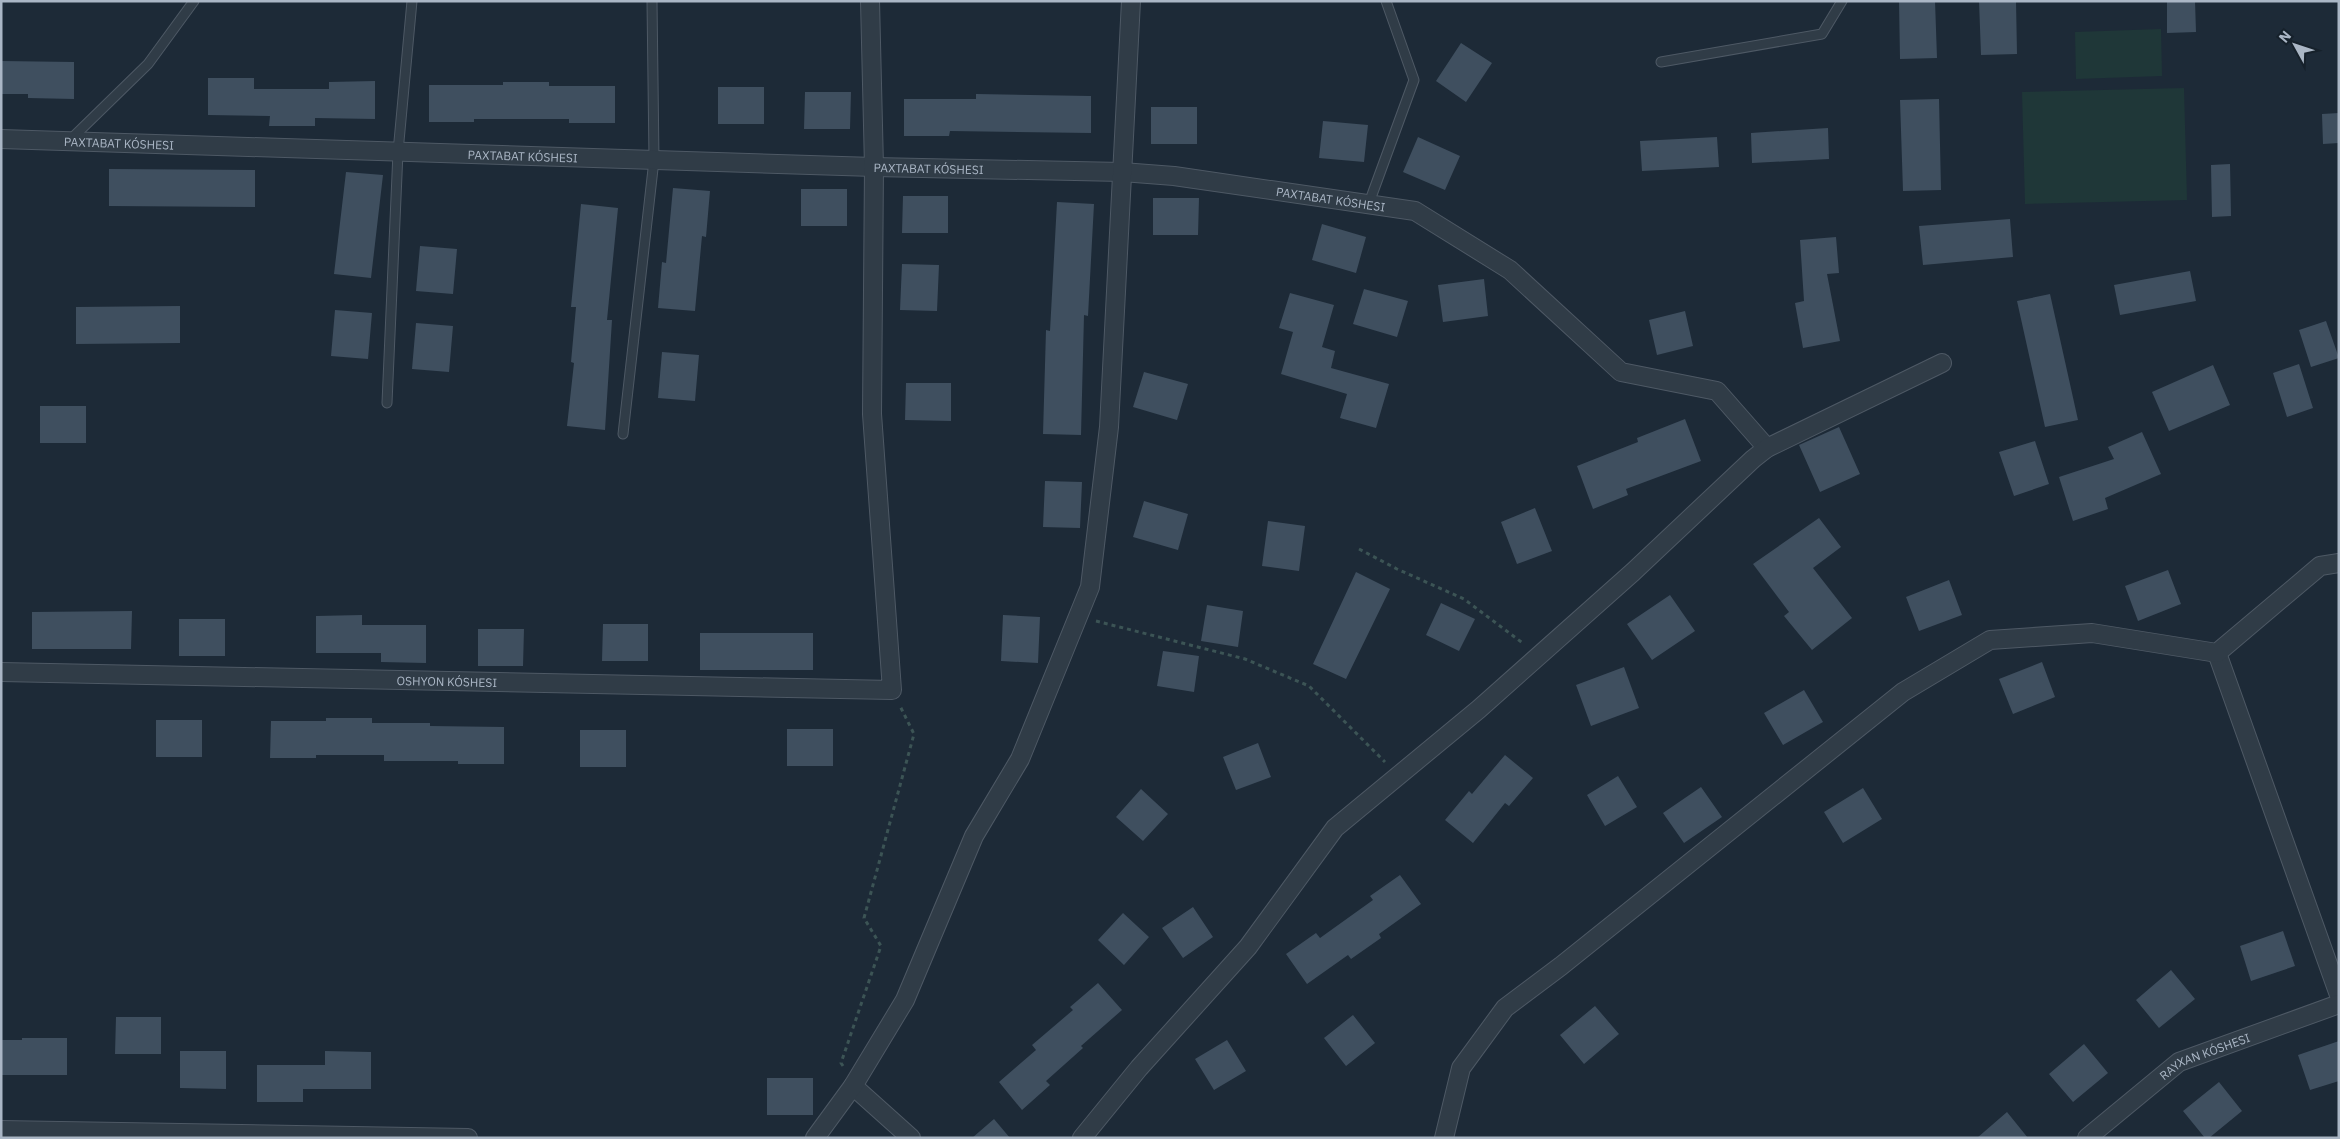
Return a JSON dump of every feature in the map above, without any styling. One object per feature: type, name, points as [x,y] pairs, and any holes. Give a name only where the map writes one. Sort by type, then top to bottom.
[{"type":"street","points":[[870,1],[874,167],[872,414],[892,690]]},
{"type":"street","points":[[815,1138],[853,1086],[905,1000],[974,836],[1020,759],[1090,587],[1109,428],[1131,1]]},
{"type":"street","name":"PAXTABAT KÓSHESI","points":[[1,139],[874,167],[1122,172],[1174,176],[1415,211],[1510,270],[1621,372],[1717,390],[1767,448]]},
{"type":"street","points":[[1082,1138],[1139,1068],[1248,947],[1335,828],[1479,709],[1633,572],[1767,448],[1942,363]]},
{"type":"street","points":[[1444,1138],[1461,1068],[1505,1008],[1561,966],[1903,692],[1990,640],[2092,633],[2217,653],[2320,566],[2339,563]]},
{"type":"street","points":[[2217,653],[2339,995]]},
{"type":"street","name":"OSHYON KÓSHESI","points":[[1,672],[892,690]]},
{"type":"street","name":"RAYXAN KÓSHESI","points":[[2087,1138],[2178,1062],[2339,1004]]},
{"type":"street","points":[[853,1086],[912,1138]]},
{"type":"street","points":[[1,1130],[468,1138]]},
{"type":"lane","points":[[69,141],[148,64],[194,1]]},
{"type":"lane","points":[[387,403],[398,152],[412,1]]},
{"type":"lane","points":[[624,434],[654,160],[652,1]]},
{"type":"lane","points":[[1369,204],[1414,80],[1386,1]]},
{"type":"lane","points":[[1660,62],[1822,34],[1842,1]]},
{"type":"path","points":[[1358,549],[1464,599],[1539,655]]},
{"type":"path","points":[[1078,616],[1245,659],[1309,686],[1398,775]]},
{"type":"path","points":[[853,1086],[841,1063],[881,946],[864,918],[914,734],[892,690]]},
{"type":"green space","points":[[2161,29],[2162,76],[2076,79],[2075,32]]},
{"type":"green space","points":[[2184,88],[2187,200],[2025,204],[2022,92]]},
{"type":"building","points":[[1899,1],[1935,1],[1937,58],[1900,59]]},
{"type":"building","points":[[1979,1],[2016,1],[2017,54],[1981,55]]},
{"type":"building","points":[[2167,1],[2195,1],[2196,32],[2167,33]]},
{"type":"building","points":[[1461,43],[1492,63],[1466,102],[1436,81]]},
{"type":"building","points":[[1,61],[74,62],[74,99],[28,98],[28,94],[1,94]]},
{"type":"building","points":[[208,78],[254,78],[254,89],[329,89],[329,82],[375,81],[375,119],[315,118],[315,126],[269,126],[270,116],[208,115]]},
{"type":"building","points":[[503,82],[549,82],[549,86],[615,86],[615,123],[569,123],[569,119],[474,119],[474,122],[429,122],[429,85],[503,85]]},
{"type":"building","points":[[718,87],[764,87],[764,124],[718,124]]},
{"type":"building","points":[[805,92],[851,92],[850,129],[804,129]]},
{"type":"building","points":[[976,94],[1091,96],[1091,133],[950,131],[949,136],[904,136],[904,99],[976,99]]},
{"type":"building","points":[[1939,99],[1941,190],[1903,191],[1900,100]]},
{"type":"building","points":[[1151,107],[1197,107],[1197,144],[1151,144]]},
{"type":"building","points":[[2339,113],[2339,143],[2323,144],[2322,114]]},
{"type":"building","points":[[1323,121],[1368,125],[1364,162],[1319,158]]},
{"type":"building","points":[[1828,128],[1829,159],[1752,163],[1751,133]]},
{"type":"building","points":[[1418,137],[1460,156],[1445,190],[1403,172]]},
{"type":"building","points":[[1717,137],[1719,167],[1642,171],[1640,141]]},
{"type":"building","points":[[2230,164],[2231,216],[2212,217],[2211,165]]},
{"type":"building","points":[[109,169],[255,170],[255,207],[109,206]]},
{"type":"building","points":[[346,172],[383,175],[371,278],[334,274]]},
{"type":"building","points":[[673,188],[710,191],[706,237],[702,236],[695,311],[658,308],[662,262],[666,263]]},
{"type":"building","points":[[801,189],[847,189],[847,226],[801,226]]},
{"type":"building","points":[[903,196],[948,196],[948,233],[902,233]]},
{"type":"building","points":[[1153,198],[1199,198],[1198,235],[1153,235]]},
{"type":"building","points":[[1057,202],[1094,204],[1088,316],[1084,315],[1081,435],[1043,434],[1046,330],[1050,331]]},
{"type":"building","points":[[581,204],[618,208],[607,320],[612,320],[605,430],[567,426],[574,363],[571,362],[576,307],[571,307]]},
{"type":"building","points":[[2010,219],[2013,257],[1923,265],[1919,226]]},
{"type":"building","points":[[1322,224],[1366,237],[1356,273],[1312,260]]},
{"type":"building","points":[[1836,237],[1839,273],[1827,274],[1840,341],[1803,348],[1795,303],[1804,301],[1800,240]]},
{"type":"building","points":[[420,246],[457,249],[453,294],[416,291]]},
{"type":"building","points":[[902,264],[939,265],[937,311],[900,310]]},
{"type":"building","points":[[2190,271],[2196,301],[2120,315],[2114,285]]},
{"type":"building","points":[[1484,279],[1488,316],[1443,322],[1438,285]]},
{"type":"building","points":[[1364,289],[1408,301],[1397,337],[1353,324]]},
{"type":"building","points":[[1290,293],[1334,305],[1322,347],[1335,351],[1331,368],[1389,384],[1376,428],[1340,418],[1347,394],[1281,374],[1293,332],[1279,328]]},
{"type":"building","points":[[2050,294],[2078,420],[2045,427],[2017,301]]},
{"type":"building","points":[[180,306],[180,343],[76,344],[76,307]]},
{"type":"building","points":[[335,310],[372,313],[368,359],[331,356]]},
{"type":"building","points":[[1685,311],[1693,346],[1657,355],[1649,320]]},
{"type":"building","points":[[2326,321],[2339,358],[2311,367],[2299,330]]},
{"type":"building","points":[[416,323],[453,326],[449,372],[412,369]]},
{"type":"building","points":[[662,352],[699,355],[695,401],[658,398]]},
{"type":"building","points":[[2299,364],[2313,408],[2287,417],[2273,373]]},
{"type":"building","points":[[2213,365],[2230,405],[2169,431],[2152,392]]},
{"type":"building","points":[[1144,372],[1188,384],[1177,420],[1133,407]]},
{"type":"building","points":[[906,383],[951,383],[951,421],[905,420]]},
{"type":"building","points":[[40,406],[86,406],[86,443],[40,443]]},
{"type":"building","points":[[1685,419],[1701,461],[1626,489],[1628,495],[1593,509],[1577,466],[1638,442],[1637,438]]},
{"type":"building","points":[[1839,427],[1860,474],[1820,492],[1799,445]]},
{"type":"building","points":[[2142,432],[2161,474],[2105,498],[2108,509],[2073,521],[2059,477],[2114,459],[2108,447]]},
{"type":"building","points":[[2035,441],[2049,484],[2014,496],[1999,452]]},
{"type":"building","points":[[1045,481],[1082,482],[1080,528],[1043,527]]},
{"type":"building","points":[[1144,501],[1188,514],[1178,550],[1133,537]]},
{"type":"building","points":[[1535,508],[1552,551],[1517,564],[1501,522]]},
{"type":"building","points":[[1819,518],[1841,547],[1813,568],[1852,618],[1812,650],[1784,616],[1789,612],[1753,564]]},
{"type":"building","points":[[1268,521],[1305,526],[1299,571],[1262,566]]},
{"type":"building","points":[[2168,570],[2181,604],[2138,621],[2125,586]]},
{"type":"building","points":[[1356,572],[1390,589],[1346,679],[1313,664]]},
{"type":"building","points":[[1949,580],[1962,615],[1919,631],[1906,597]]},
{"type":"building","points":[[1670,595],[1695,631],[1652,660],[1627,624]]},
{"type":"building","points":[[1441,603],[1475,619],[1459,651],[1426,635]]},
{"type":"building","points":[[1207,605],[1243,611],[1238,647],[1201,641]]},
{"type":"building","points":[[132,611],[131,649],[32,649],[32,612]]},
{"type":"building","points":[[362,615],[362,625],[426,625],[426,663],[381,662],[381,653],[316,653],[316,616]]},
{"type":"building","points":[[1003,615],[1040,617],[1038,663],[1001,661]]},
{"type":"building","points":[[179,619],[225,619],[225,656],[179,656]]},
{"type":"building","points":[[603,624],[648,624],[648,661],[602,661]]},
{"type":"building","points":[[478,629],[524,629],[523,666],[478,666]]},
{"type":"building","points":[[700,633],[813,633],[813,670],[700,670]]},
{"type":"building","points":[[1163,651],[1199,656],[1194,692],[1157,686]]},
{"type":"building","points":[[2042,662],[2055,697],[2013,714],[1999,679]]},
{"type":"building","points":[[1624,667],[1639,708],[1591,726],[1576,685]]},
{"type":"building","points":[[1804,690],[1823,722],[1783,745],[1764,713]]},
{"type":"building","points":[[326,718],[372,718],[372,723],[430,723],[430,726],[504,727],[504,764],[458,764],[458,761],[384,761],[384,755],[316,755],[316,758],[270,758],[271,721],[326,721]]},
{"type":"building","points":[[156,720],[202,720],[202,757],[156,757]]},
{"type":"building","points":[[787,729],[833,729],[833,766],[787,766]]},
{"type":"building","points":[[580,730],[626,730],[626,767],[580,767]]},
{"type":"building","points":[[1258,743],[1271,777],[1236,790],[1223,757]]},
{"type":"building","points":[[1505,755],[1533,778],[1509,806],[1505,803],[1473,843],[1445,820],[1469,791],[1472,794]]},
{"type":"building","points":[[1618,776],[1637,807],[1605,826],[1587,795]]},
{"type":"building","points":[[1701,787],[1722,817],[1684,843],[1663,813]]},
{"type":"building","points":[[1863,788],[1882,819],[1843,843],[1824,812]]},
{"type":"building","points":[[1141,789],[1168,814],[1143,841],[1116,817]]},
{"type":"building","points":[[1400,875],[1421,904],[1379,934],[1381,938],[1351,959],[1348,955],[1307,984],[1286,954],[1316,933],[1320,938],[1373,900],[1370,896]]},
{"type":"building","points":[[1193,907],[1213,937],[1183,958],[1162,928]]},
{"type":"building","points":[[1123,913],[1149,937],[1124,965],[1098,940]]},
{"type":"building","points":[[2283,931],[2295,966],[2251,981],[2240,946]]},
{"type":"building","points":[[2171,970],[2195,999],[2159,1028],[2136,1000]]},
{"type":"building","points":[[1098,983],[1122,1010],[1081,1046],[1083,1048],[1046,1081],[1050,1085],[1022,1110],[999,1082],[1036,1050],[1032,1045],[1073,1010],[1070,1007]]},
{"type":"building","points":[[1595,1006],[1619,1034],[1584,1064],[1560,1035]]},
{"type":"building","points":[[1353,1015],[1375,1043],[1346,1066],[1324,1038]]},
{"type":"building","points":[[116,1017],[161,1017],[161,1054],[115,1054]]},
{"type":"building","points":[[22,1038],[67,1038],[67,1075],[1,1075],[1,1040],[22,1040]]},
{"type":"building","points":[[1227,1040],[1246,1071],[1214,1090],[1195,1059]]},
{"type":"building","points":[[2339,1041],[2339,1081],[2310,1090],[2298,1055]]},
{"type":"building","points":[[2084,1044],[2108,1073],[2073,1102],[2049,1074]]},
{"type":"building","points":[[180,1051],[226,1051],[226,1089],[180,1088]]},
{"type":"building","points":[[325,1051],[371,1052],[371,1089],[303,1089],[303,1102],[257,1102],[257,1065],[325,1065]]},
{"type":"building","points":[[767,1078],[813,1078],[813,1115],[767,1115]]},
{"type":"building","points":[[2219,1082],[2242,1111],[2209,1138],[2205,1138],[2183,1111]]},
{"type":"building","points":[[2007,1112],[2028,1138],[1977,1138]]},
{"type":"building","points":[[994,1119],[1010,1138],[972,1138]]}]
